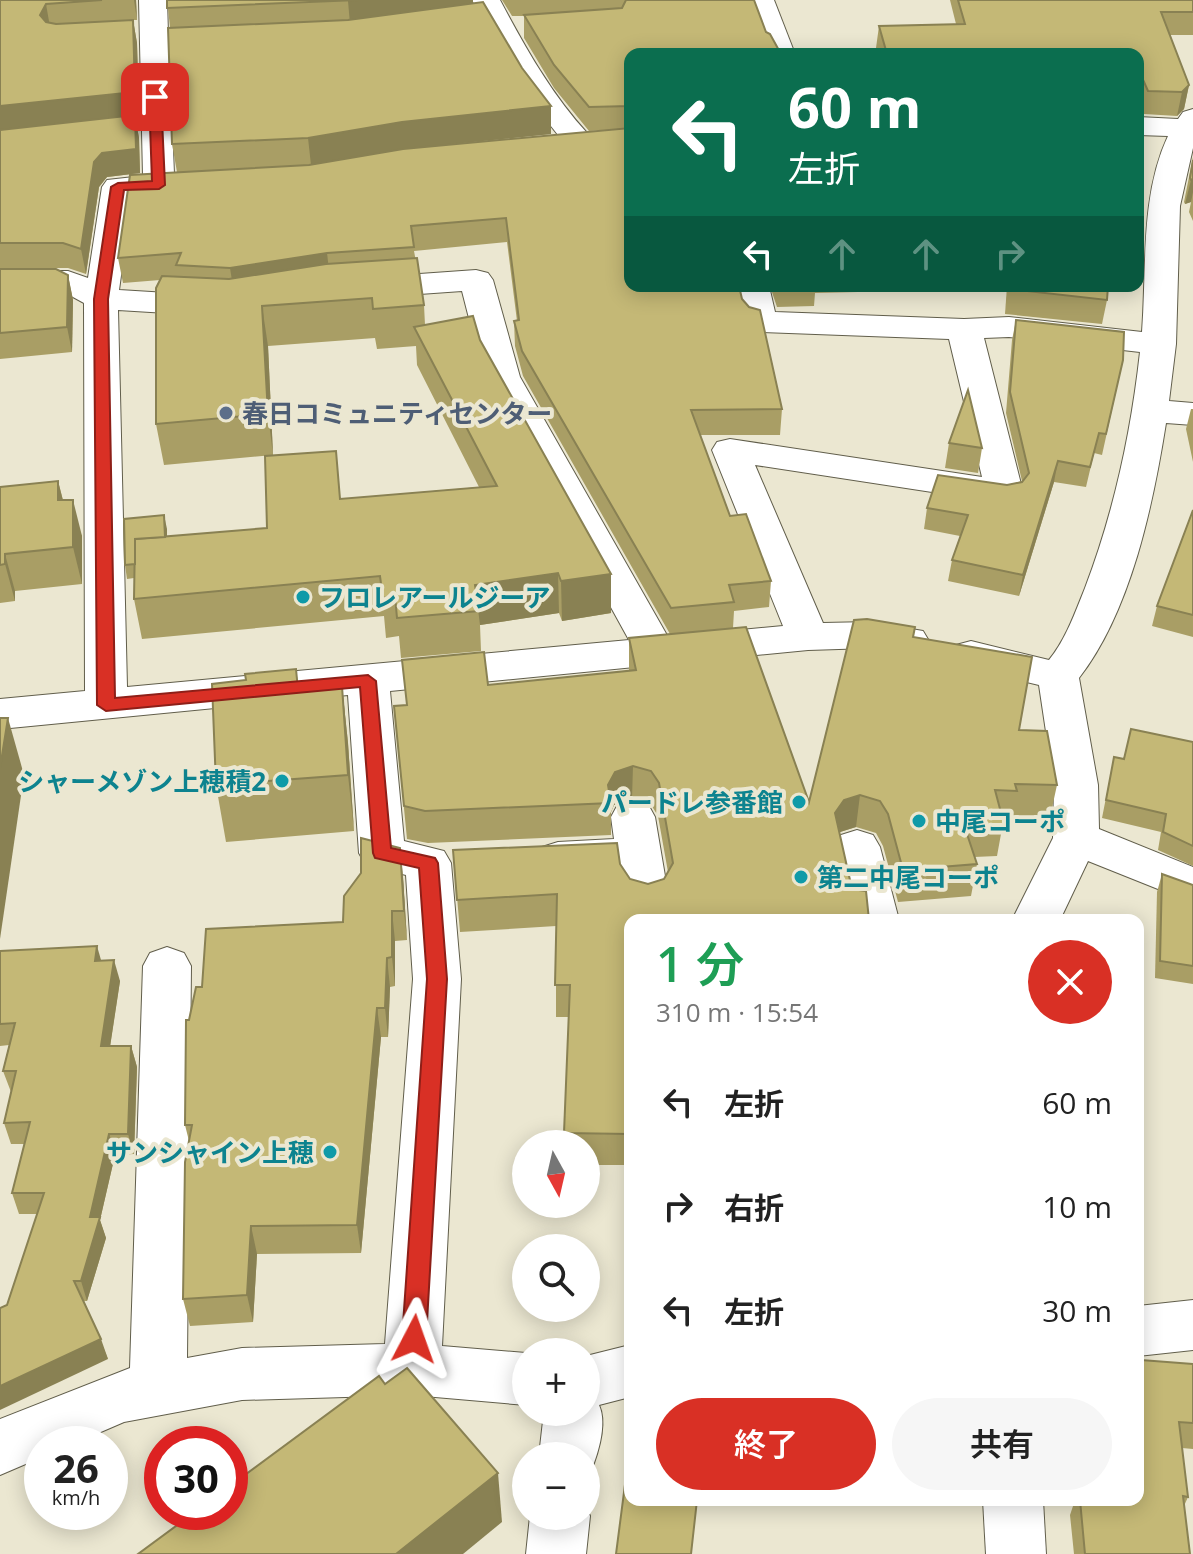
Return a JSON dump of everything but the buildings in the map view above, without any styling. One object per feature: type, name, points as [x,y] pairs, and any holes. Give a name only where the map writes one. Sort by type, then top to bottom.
[{"type":"street","points":[[153,0],[159,185]]},
{"type":"street","points":[[760,0],[779,48]]},
{"type":"street","points":[[487,16],[533,26]]},
{"type":"street","points":[[487,16],[567,130],[565,145],[624,141]]},
{"type":"street","points":[[122,33],[152,37],[259,39]]},
{"type":"street","points":[[1144,126],[1190,123]]},
{"type":"street","points":[[1058,676],[1078,655],[1122,547],[1151,411],[1159,344],[1177,299],[1154,180],[1190,123]]},
{"type":"street","points":[[125,128],[156,125]]},
{"type":"street","points":[[106,705],[101,299],[118,187],[220,182]]},
{"type":"street","points":[[330,291],[476,280],[502,377],[656,651]]},
{"type":"street","points":[[0,281],[68,281],[101,299],[185,305],[247,304]]},
{"type":"street","points":[[753,292],[760,322],[964,329],[1009,327],[1159,344]]},
{"type":"street","points":[[808,637],[730,450],[1004,492],[964,329]]},
{"type":"street","points":[[1151,411],[1193,414]]},
{"type":"street","points":[[0,714],[808,637],[870,635],[919,642],[1058,676]]},
{"type":"street","points":[[1039,914],[1076,838],[1076,785],[1058,676]]},
{"type":"street","points":[[368,681],[382,853],[452,862],[437,979],[412,1369]]},
{"type":"street","points":[[1076,838],[1193,886]]},
{"type":"street","points":[[857,847],[874,914]]},
{"type":"street","points":[[521,860],[639,856]]},
{"type":"street","points":[[158,1389],[167,966]]},
{"type":"street","points":[[1144,1330],[1193,1325]]},
{"type":"street","points":[[0,1447],[120,1396],[242,1374],[412,1369],[512,1378]]},
{"type":"street","points":[[600,1378],[624,1372]]},
{"type":"street","points":[[1013,1506],[1016,1554]]},
{"type":"street","points":[[556,1554],[559,1530]]},
{"type":"place","name":"春日コミュニティセンター","points":[[226,413]]},
{"type":"place","name":"フロレアールジーア","points":[[303,597]]},
{"type":"place","name":"シャーメゾン上穂積2","points":[[282,781]]},
{"type":"place","name":"パードレ参番館","points":[[799,802]]},
{"type":"place","name":"中尾コーポ","points":[[919,821]]},
{"type":"place","name":"第二中尾コーポ","points":[[801,877]]},
{"type":"place","name":"サンシャイン上穂","points":[[330,1152]]},
{"type":"route","points":[[155,97],[159,185],[118,187],[101,299],[106,705],[368,681],[382,853],[428,863],[437,979],[414,1339]]}]
